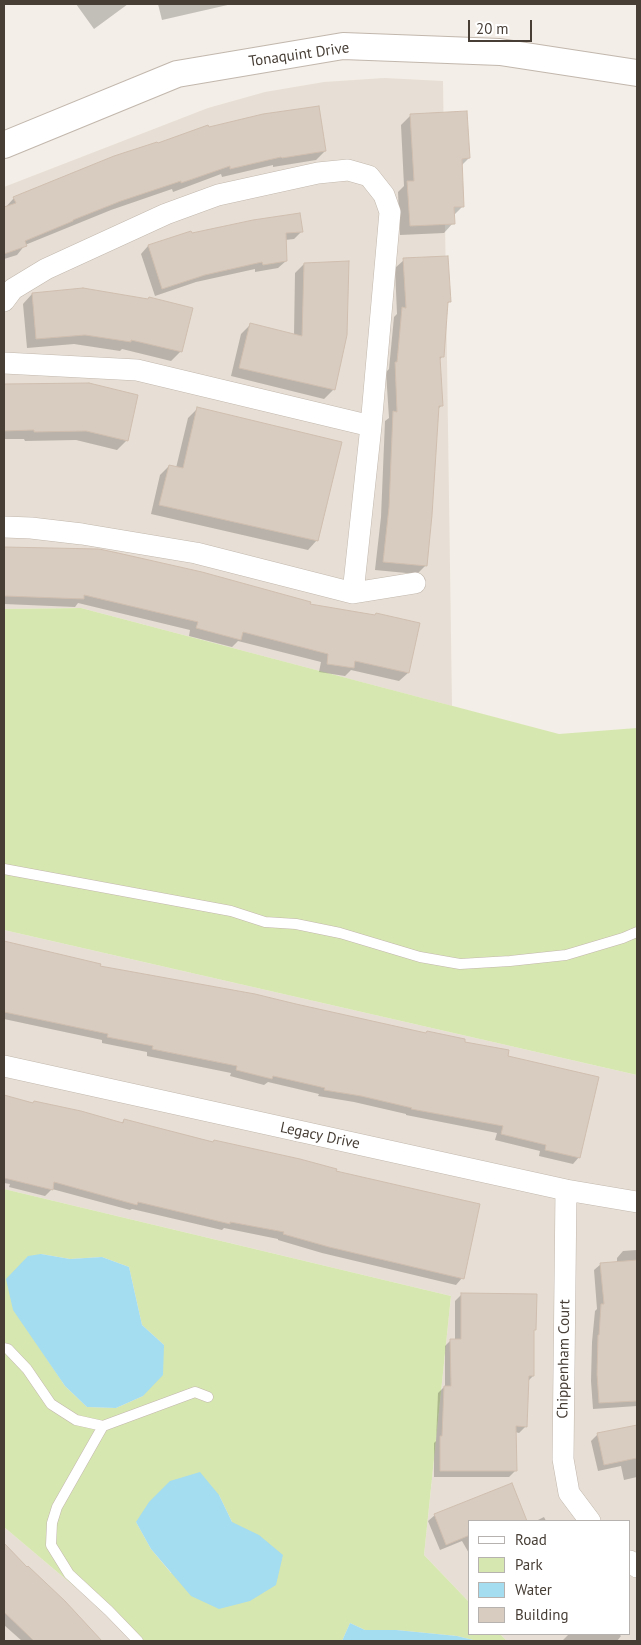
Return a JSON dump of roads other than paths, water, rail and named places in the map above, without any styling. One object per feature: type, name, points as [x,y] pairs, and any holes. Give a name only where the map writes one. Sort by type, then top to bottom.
[{"type":"street","name":"Tonaquint Drive","points":[[4,145],[178,74],[343,46],[500,52],[637,73]]},
{"type":"street","points":[[4,301],[14,289],[46,269],[166,214],[218,195],[318,173],[348,170],[369,176],[384,195],[390,212],[371,426],[353,592]]},
{"type":"street","points":[[4,363],[137,370],[371,426]]},
{"type":"street","points":[[4,527],[82,534],[196,553],[353,592],[415,583]]},
{"type":"street","name":"Legacy Drive","points":[[4,1066],[566,1190],[637,1202]]},
{"type":"street","name":"Chippenham Court","points":[[566,1190],[562,1459],[569,1493],[589,1520]]},
{"type":"lane","points":[[4,869],[231,911],[265,922],[305,926],[340,933],[420,956],[460,964],[566,955],[637,932]]},
{"type":"lane","points":[[4,1348],[8,1349],[27,1369],[51,1404],[76,1420],[103,1426],[195,1392],[208,1397]]},
{"type":"lane","points":[[103,1426],[57,1507],[52,1523],[51,1545],[69,1574],[138,1641]]},
{"type":"water","points":[[41,1254],[70,1259],[102,1257],[129,1267],[142,1325],[164,1345],[163,1375],[143,1396],[116,1408],[87,1407],[65,1386],[13,1310],[6,1279],[28,1256]]},
{"type":"water","points":[[200,1472],[219,1495],[232,1522],[259,1535],[283,1555],[276,1585],[250,1601],[219,1609],[191,1596],[151,1549],[136,1522],[149,1502],[170,1481]]},
{"type":"water","points":[[350,1623],[365,1630],[396,1630],[457,1636],[477,1641],[342,1641]]}]
